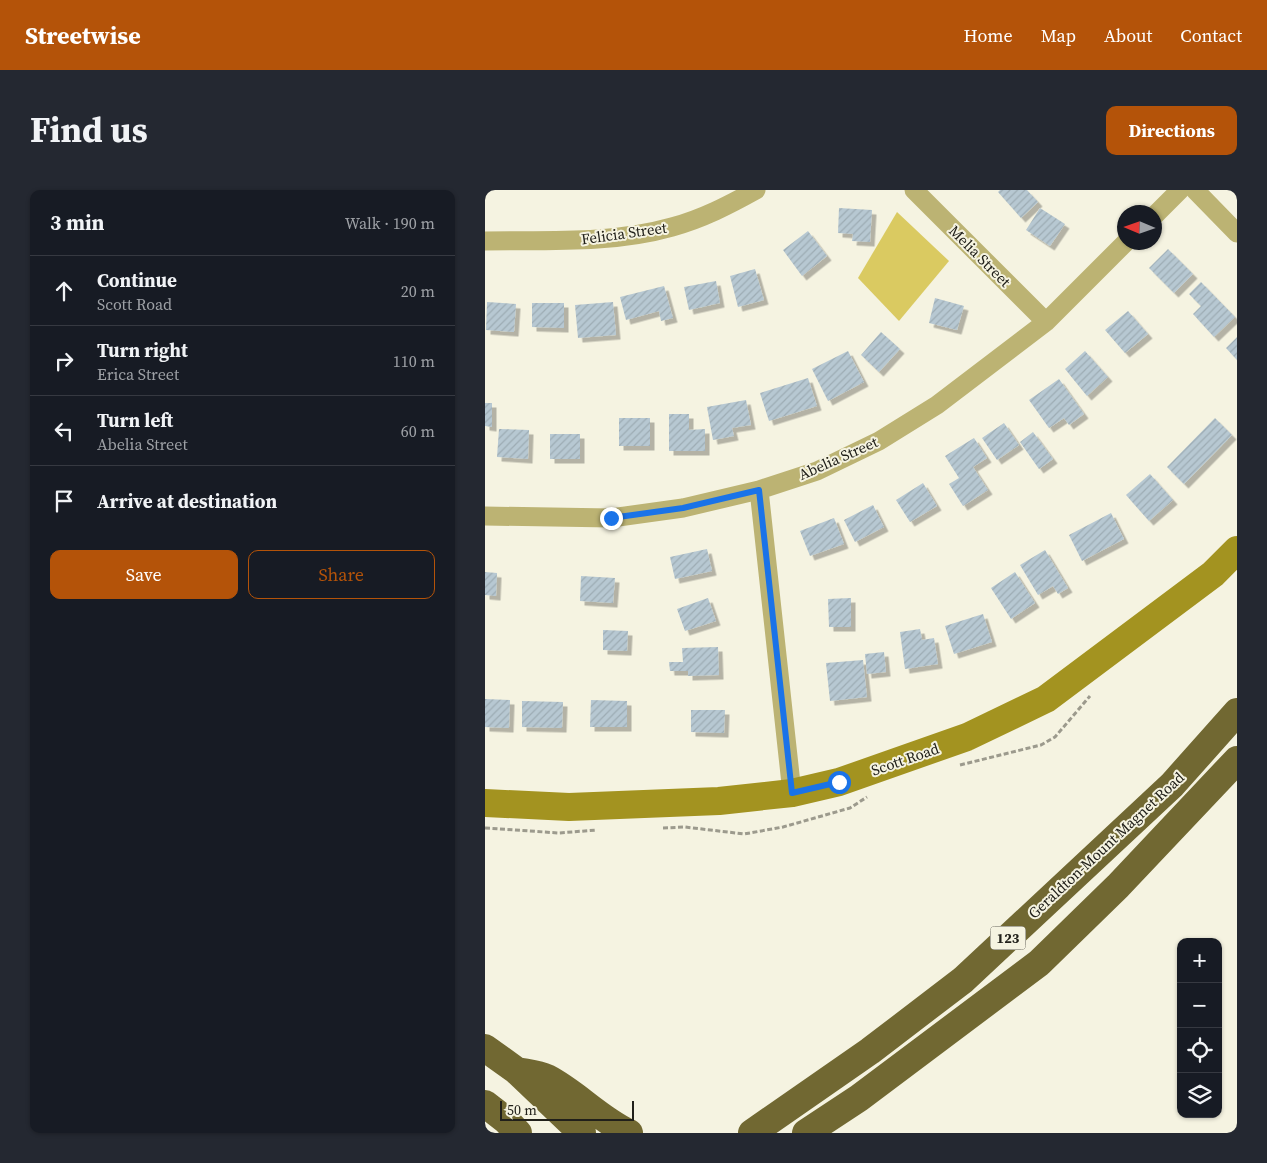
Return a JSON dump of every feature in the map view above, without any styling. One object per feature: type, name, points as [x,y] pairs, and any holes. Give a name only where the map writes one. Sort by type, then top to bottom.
[{"type":"highway","name":"Geraldton-Mount Magnet Road","points":[[752,1133],[870,1051],[963,980],[1172,785],[1237,712]]},
{"type":"highway","name":"Geraldton-Mount Magnet Road","points":[[806,1133],[859,1098],[1039,963],[1118,886],[1237,760]]},
{"type":"highway","points":[[485,1048],[517,1071],[582,1133]]},
{"type":"highway","points":[[517,1071],[545,1077],[576,1096],[618,1128],[629,1133]]},
{"type":"highway","points":[[485,1104],[506,1120],[518,1133]]},
{"type":"street","name":"Felicia Street","points":[[485,241],[588,239],[628,235],[671,227],[720,210],[756,190]]},
{"type":"street","name":"Melia Street","points":[[914,190],[1046,322]]},
{"type":"street","points":[[1162,208],[1180,190]]},
{"type":"street","points":[[1195,190],[1237,232]]},
{"type":"street","name":"Abelia Street","points":[[485,516],[611,518],[683,508],[759,490],[817,471],[879,441],[937,405],[1046,322],[1119,250]]},
{"type":"street","points":[[759,490],[792,793]]},
{"type":"street","name":"Scott Road","points":[[485,804],[569,806],[719,801],[792,793],[839,782],[967,737],[1046,699],[1213,574],[1237,550]]},
{"type":"shaded area","points":[[897,212],[949,261],[899,321],[858,278]]},
{"type":"building","points":[[1000,190],[1027,190],[1038,202],[1021,218],[998,192]]},
{"type":"building","points":[[839,208],[872,210],[870,242],[852,241],[853,234],[838,233]]},
{"type":"building","points":[[1040,208],[1065,224],[1050,246],[1026,230]]},
{"type":"building","points":[[808,231],[827,256],[802,276],[783,250]]},
{"type":"building","points":[[1168,249],[1193,274],[1174,293],[1149,268]]},
{"type":"building","points":[[755,269],[764,300],[738,307],[730,276]]},
{"type":"building","points":[[716,281],[720,303],[689,310],[684,287]]},
{"type":"building","points":[[1201,282],[1235,317],[1214,337],[1193,314],[1201,306],[1189,294]]},
{"type":"building","points":[[664,286],[673,318],[661,321],[659,311],[626,320],[620,297]]},
{"type":"building","points":[[935,298],[964,306],[957,330],[929,323]]},
{"type":"building","points":[[487,302],[516,304],[514,332],[486,330]]},
{"type":"building","points":[[613,302],[616,335],[578,338],[575,305]]},
{"type":"building","points":[[532,303],[564,303],[564,328],[532,327]]},
{"type":"building","points":[[1128,311],[1148,334],[1125,353],[1105,330]]},
{"type":"building","points":[[881,332],[900,349],[879,372],[861,355]]},
{"type":"building","points":[[1237,337],[1237,360],[1226,348]]},
{"type":"building","points":[[848,351],[864,382],[828,401],[812,369]]},
{"type":"building","points":[[1085,351],[1108,377],[1087,396],[1065,369]]},
{"type":"building","points":[[808,378],[817,406],[769,421],[760,393]]},
{"type":"building","points":[[1059,379],[1084,414],[1069,425],[1064,418],[1049,428],[1029,400]]},
{"type":"building","points":[[746,400],[751,425],[732,428],[734,436],[713,440],[707,407]]},
{"type":"building","points":[[485,403],[492,403],[492,427],[485,426]]},
{"type":"building","points":[[669,414],[689,414],[689,430],[705,429],[705,451],[669,451]]},
{"type":"building","points":[[619,418],[650,418],[650,446],[619,446]]},
{"type":"building","points":[[1215,418],[1232,435],[1184,484],[1167,467]]},
{"type":"building","points":[[1004,423],[1019,445],[997,460],[982,438]]},
{"type":"building","points":[[499,429],[529,430],[528,459],[497,457]]},
{"type":"building","points":[[1033,432],[1053,459],[1039,469],[1020,442]]},
{"type":"building","points":[[550,434],[580,434],[580,459],[550,459]]},
{"type":"building","points":[[974,438],[987,458],[973,467],[988,490],[963,506],[949,484],[959,478],[945,456]]},
{"type":"building","points":[[1150,474],[1173,500],[1149,521],[1126,495]]},
{"type":"building","points":[[923,483],[937,506],[910,522],[896,500]]},
{"type":"building","points":[[873,505],[884,527],[855,542],[844,520]]},
{"type":"building","points":[[1111,513],[1124,539],[1082,561],[1069,535]]},
{"type":"building","points":[[834,518],[844,544],[810,556],[800,531]]},
{"type":"building","points":[[707,549],[712,571],[675,579],[670,557]]},
{"type":"building","points":[[1045,550],[1068,588],[1058,594],[1053,586],[1038,595],[1020,565]]},
{"type":"building","points":[[485,572],[497,573],[496,596],[485,595]]},
{"type":"building","points":[[1015,572],[1035,603],[1011,619],[991,588]]},
{"type":"building","points":[[581,576],[615,578],[613,603],[580,601]]},
{"type":"building","points":[[708,598],[716,621],[685,631],[677,609]]},
{"type":"building","points":[[851,598],[851,627],[829,627],[828,599]]},
{"type":"building","points":[[983,614],[992,642],[954,654],[945,626]]},
{"type":"building","points":[[920,629],[922,640],[934,638],[938,664],[905,669],[900,632]]},
{"type":"building","points":[[603,630],[628,631],[627,651],[603,650]]},
{"type":"building","points":[[718,647],[719,675],[688,676],[688,671],[670,671],[669,662],[683,662],[682,648]]},
{"type":"building","points":[[884,652],[886,672],[867,674],[865,654]]},
{"type":"building","points":[[863,660],[867,697],[830,701],[826,663]]},
{"type":"building","points":[[485,699],[510,700],[509,728],[485,727]]},
{"type":"building","points":[[591,700],[627,701],[627,727],[590,727]]},
{"type":"building","points":[[522,701],[563,702],[562,728],[522,727]]},
{"type":"building","points":[[691,710],[725,710],[724,733],[691,732]]},
{"type":"route","points":[[611,518],[683,508],[759,490],[792,793],[839,782]]}]
